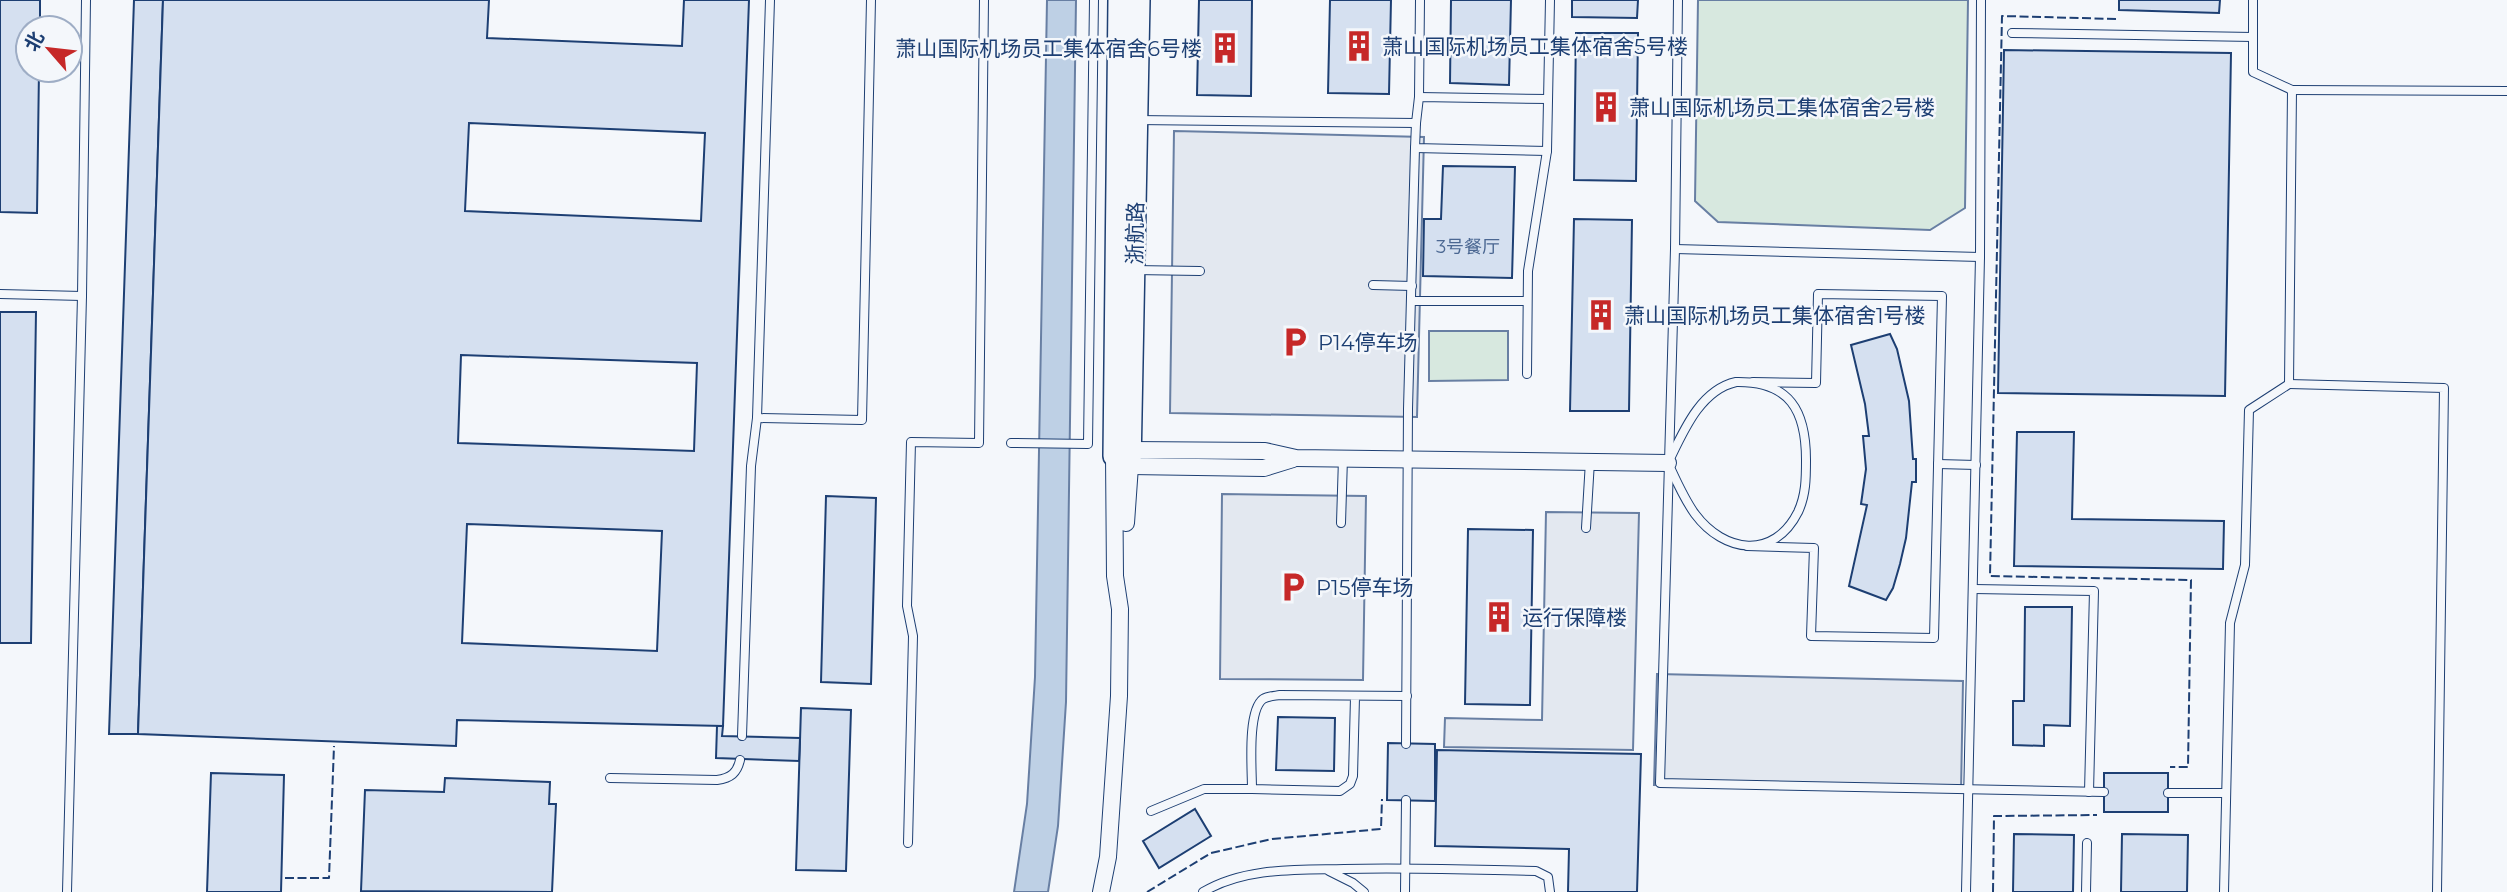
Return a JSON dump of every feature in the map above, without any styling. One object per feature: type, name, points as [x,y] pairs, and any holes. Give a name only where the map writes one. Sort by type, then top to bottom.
[{"type":"street","name":"浙航路","points":[[1119,0],[1125,457]]},
{"type":"street","name":"浙航路","points":[[1125,457],[1134,271],[1139,0]]},
{"type":"street","points":[[1101,892],[1108,857],[1119,696],[1119,609],[1115,576],[1125,457],[1264,468],[1296,458],[1668,463]]},
{"type":"lane","points":[[67,892],[82,296],[86,0]]},
{"type":"lane","points":[[742,736],[751,466],[757,418],[770,0]]},
{"type":"lane","points":[[757,418],[862,419],[871,0]]},
{"type":"lane","points":[[908,843],[913,636],[907,606],[911,442],[979,443],[984,0]]},
{"type":"lane","points":[[1011,443],[1088,444],[1094,0]]},
{"type":"lane","points":[[1406,744],[1408,458],[1420,0]]},
{"type":"lane","points":[[1527,374],[1528,271],[1547,151],[1550,0]]},
{"type":"lane","points":[[1678,0],[1675,248],[1660,783],[2104,792]]},
{"type":"lane","points":[[1966,892],[1980,257],[1981,0]]},
{"type":"lane","points":[[2253,0],[2253,72],[2292,90],[2507,91]]},
{"type":"lane","points":[[2012,33],[2253,37]]},
{"type":"lane","points":[[2288,384],[2292,90]]},
{"type":"lane","points":[[1419,97],[1548,99]]},
{"type":"lane","points":[[1136,120],[1416,123]]},
{"type":"lane","points":[[1415,148],[1547,151]]},
{"type":"lane","points":[[1675,248],[1980,257]]},
{"type":"lane","points":[[1134,271],[1200,271]]},
{"type":"lane","points":[[1373,285],[1412,286]]},
{"type":"lane","points":[[0,294],[82,296]]},
{"type":"lane","points":[[1818,294],[1942,296],[1934,638],[1811,636],[1814,548],[1747,546],[1732,544],[1717,536],[1697,517],[1668,463],[1694,414],[1722,385],[1753,382],[1816,383],[1818,294]]},
{"type":"lane","points":[[1411,301],[1527,301]]},
{"type":"lane","points":[[1747,546],[1766,544],[1784,531],[1798,512],[1806,487],[1806,437],[1798,411],[1788,397],[1773,387],[1753,382]]},
{"type":"lane","points":[[2224,892],[2230,623],[2245,565],[2249,410],[2288,384],[2444,388],[2437,892]]},
{"type":"lane","points":[[1340,523],[1343,458]]},
{"type":"lane","points":[[1586,528],[1590,461]]},
{"type":"lane","points":[[1938,464],[1976,465]]},
{"type":"lane","points":[[1973,589],[2094,591],[2089,792]]},
{"type":"lane","points":[[1252,789],[1253,723],[1256,706],[1265,698],[1280,695],[1407,696]]},
{"type":"lane","points":[[1152,811],[1204,789],[1340,790],[1350,784],[1353,776],[1355,697]]},
{"type":"lane","points":[[610,778],[727,778],[734,774],[740,760]]},
{"type":"lane","points":[[2168,793],[2226,793]]},
{"type":"lane","points":[[1405,892],[1406,800]]},
{"type":"lane","points":[[2086,892],[2087,843]]},
{"type":"lane","points":[[1203,892],[1213,886],[1256,873],[1405,867],[1536,872],[1548,877],[1550,892]]},
{"type":"lane","points":[[1326,869],[1364,892]]},
{"type":"shaded area","points":[[1698,0],[1968,0],[1965,208],[1930,230],[1718,222],[1695,201]]},
{"type":"shaded area","name":"P14停车场","points":[[1174,131],[1424,137],[1417,417],[1170,413]]},
{"type":"shaded area","points":[[1429,331],[1508,331],[1508,380],[1429,381]]},
{"type":"shaded area","name":"P15停车场","points":[[1222,494],[1366,496],[1363,680],[1220,679]]},
{"type":"shaded area","points":[[1546,512],[1639,513],[1633,750],[1444,747],[1445,718],[1542,720]]},
{"type":"shaded area","points":[[1657,674],[1963,681],[1961,792],[1654,785]]},
{"type":"water","points":[[1047,0],[1076,0],[1066,702],[1058,826],[1048,892],[1014,892],[1027,804],[1035,677]]},
{"type":"building","points":[[0,0],[40,0],[40,14],[14,14],[14,84],[39,84],[37,213],[0,212]]},
{"type":"building","points":[[134,0],[163,0],[138,734],[109,734]]},
{"type":"building","points":[[163,0],[489,0],[487,38],[682,46],[684,0],[749,0],[723,726],[457,720],[456,746],[138,734]],"holes":[[[469,123],[705,133],[701,221],[465,211]],[[461,355],[697,363],[694,451],[458,443]],[[467,524],[662,531],[657,651],[462,643]]]},
{"type":"building","name":"萧山国际机场员工集体宿舍6号楼","points":[[1199,0],[1252,0],[1251,96],[1197,95]]},
{"type":"building","name":"萧山国际机场员工集体宿舍5号楼","points":[[1330,0],[1391,0],[1389,94],[1328,93]]},
{"type":"building","points":[[1451,0],[1511,0],[1509,85],[1450,83]]},
{"type":"building","points":[[1572,0],[1638,0],[1637,18],[1572,17]]},
{"type":"building","points":[[2119,0],[2220,0],[2219,13],[2119,10]]},
{"type":"building","name":"萧山国际机场员工集体宿舍2号楼","points":[[1576,33],[1638,33],[1636,181],[1574,180]]},
{"type":"building","points":[[2004,50],[2231,53],[2225,396],[1998,393]]},
{"type":"building","points":[[1443,166],[1515,167],[1512,278],[1423,276],[1424,219],[1441,219]]},
{"type":"building","name":"萧山国际机场员工集体宿舍1号楼","points":[[1574,219],[1632,220],[1629,411],[1570,411]]},
{"type":"building","points":[[0,312],[36,312],[31,643],[0,643]]},
{"type":"building","points":[[1890,334],[1897,349],[1909,401],[1916,482],[1912,482],[1906,538],[1900,564],[1893,588],[1886,600],[1849,586],[1867,505],[1861,504],[1866,469],[1863,436],[1869,436],[1865,404],[1851,345]]},
{"type":"building","points":[[2017,432],[2074,432],[2072,519],[2224,521],[2223,569],[2014,566]]},
{"type":"building","points":[[826,496],[876,498],[871,684],[821,682]]},
{"type":"building","name":"运行保障楼","points":[[1468,529],[1533,530],[1530,705],[1465,704]]},
{"type":"building","points":[[2025,607],[2072,607],[2070,726],[2044,725],[2044,746],[2013,745],[2013,701],[2024,701]]},
{"type":"building","points":[[801,708],[851,710],[846,871],[796,870]]},
{"type":"building","points":[[1278,717],[1335,718],[1334,771],[1276,770]]},
{"type":"building","points":[[717,726],[723,726],[722,736],[800,738],[799,761],[716,758]]},
{"type":"building","points":[[1388,743],[1435,744],[1435,801],[1387,800]]},
{"type":"building","points":[[1437,750],[1641,754],[1637,892],[1568,892],[1569,849],[1435,846]]},
{"type":"building","points":[[211,773],[284,775],[281,892],[207,892]]},
{"type":"building","points":[[2104,773],[2168,773],[2168,812],[2104,812]]},
{"type":"building","points":[[445,778],[550,782],[549,804],[556,804],[552,892],[361,891],[365,790],[444,792]]},
{"type":"building","points":[[1195,809],[1211,836],[1159,868],[1143,841]]},
{"type":"building","points":[[2014,834],[2074,835],[2073,892],[2013,892]]},
{"type":"building","points":[[2122,834],[2188,835],[2187,892],[2121,892]]},
{"type":"fence","points":[[2116,19],[2002,16],[1990,576],[2191,580],[2188,767],[2170,767]]},
{"type":"fence","points":[[285,878],[329,878],[334,746]]},
{"type":"fence","points":[[1147,892],[1211,853],[1272,839],[1381,829],[1382,799]]},
{"type":"fence","points":[[1993,892],[1994,816],[2097,815]]},
{"type":"place","name":"萧山国际机场员工集体宿舍5号楼","points":[[1359,46]]},
{"type":"place","name":"萧山国际机场员工集体宿舍6号楼","points":[[1225,48]]},
{"type":"place","name":"萧山国际机场员工集体宿舍2号楼","points":[[1606,107]]},
{"type":"place","name":"萧山国际机场员工集体宿舍1号楼","points":[[1601,315]]},
{"type":"place","name":"P14停车场","points":[[1295,342]]},
{"type":"place","name":"P15停车场","points":[[1293,587]]},
{"type":"place","name":"运行保障楼","points":[[1499,617]]}]
